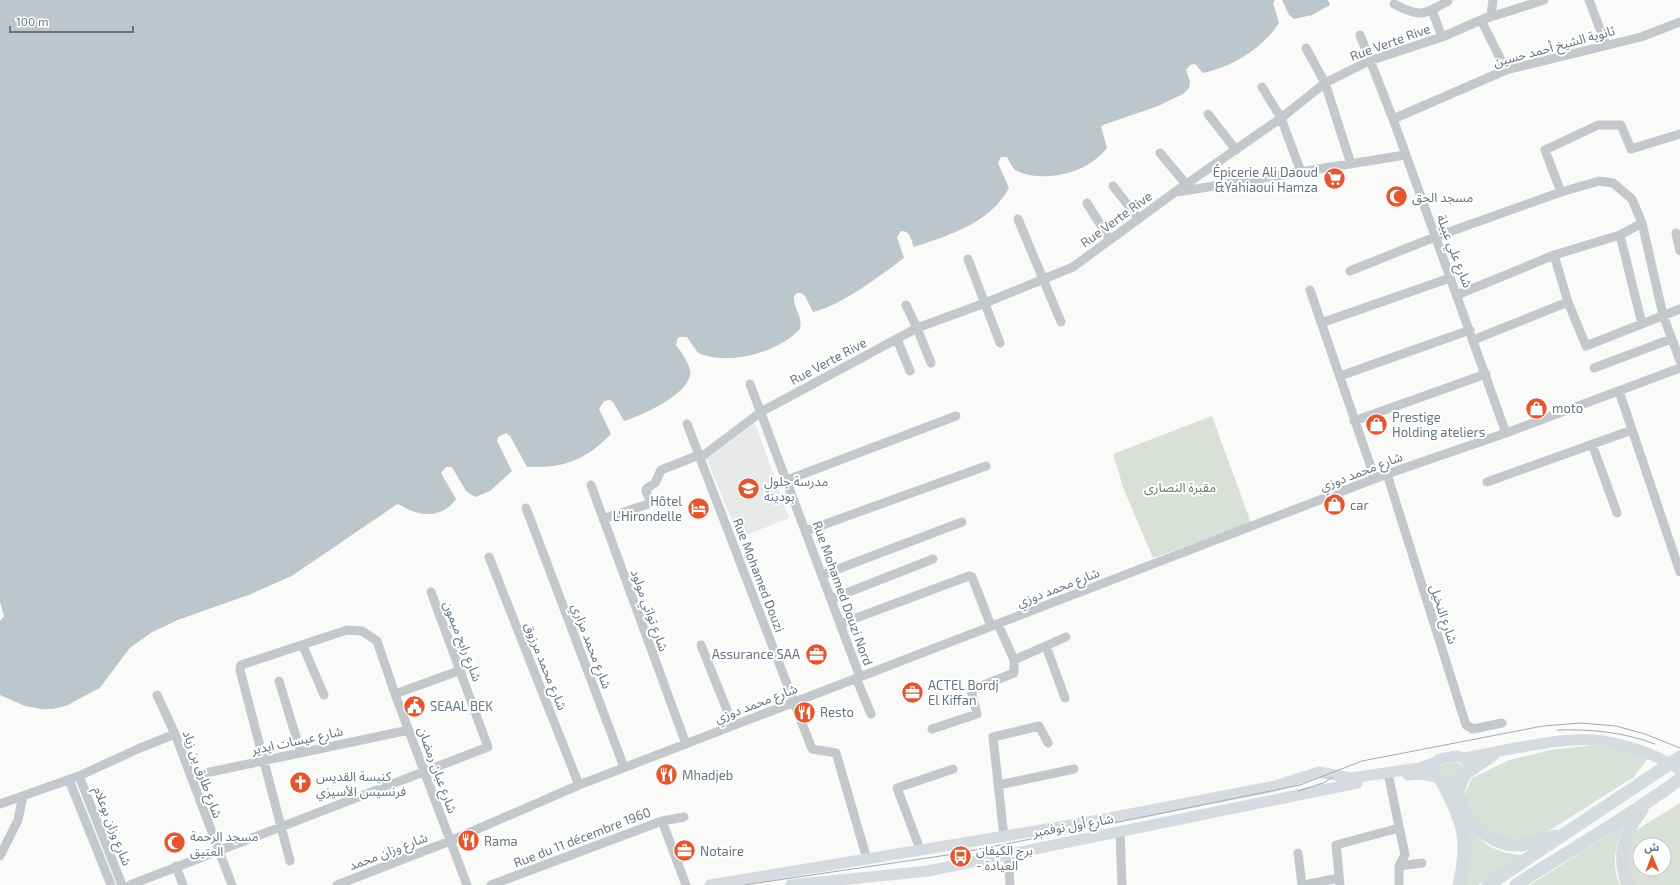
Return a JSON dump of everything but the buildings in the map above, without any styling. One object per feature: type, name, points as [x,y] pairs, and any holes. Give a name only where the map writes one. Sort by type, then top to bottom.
[{"type":"highway","points":[[1488,885],[1680,757]]},
{"type":"highway","points":[[1466,774],[1457,796],[1461,808],[1466,818],[1495,839],[1512,845],[1529,844],[1572,830]]},
{"type":"highway","points":[[1438,779],[1450,794],[1455,805],[1464,839],[1465,859],[1459,885]]},
{"type":"highway","points":[[1516,885],[1570,850],[1647,804],[1680,779]]},
{"type":"highway","points":[[1628,885],[1623,873],[1623,852],[1626,835],[1631,824],[1647,804]]},
{"type":"main road","points":[[1499,752],[1466,774],[1452,780],[1438,779],[1433,773],[1434,763],[1439,759],[1457,756],[1464,758],[1548,742],[1574,739],[1622,745],[1656,757],[1680,770]]},
{"type":"main road","points":[[1464,758],[1469,764],[1466,774]]},
{"type":"main road","name":"شارع أول نوفمبر","points":[[710,885],[1089,822],[1275,786],[1319,772],[1351,778],[1419,768],[1434,763]]},
{"type":"main road","name":"شارع أول نوفمبر","points":[[792,885],[928,871],[1328,787],[1420,774],[1438,779]]},
{"type":"street","points":[[1493,0],[1490,15],[1481,20],[1506,70]]},
{"type":"street","name":"Rue Verte Rive","points":[[603,519],[651,503],[646,491],[647,488],[655,483],[661,470],[700,457],[761,412],[897,338],[917,328],[985,303],[1072,267],[1186,184],[1282,118],[1325,83],[1369,61],[1442,37],[1481,20],[1544,0]]},
{"type":"street","points":[[1589,0],[1606,45]]},
{"type":"street","points":[[1394,4],[1413,13],[1426,13],[1448,1]]},
{"type":"street","points":[[1432,10],[1442,37]]},
{"type":"street","name":"ثانوية الشيخ أحمد حسين","points":[[1393,119],[1506,70],[1641,37],[1680,22]]},
{"type":"street","name":"شارع علي عبيلة","points":[[1360,35],[1393,119],[1506,433]]},
{"type":"street","points":[[1306,48],[1325,83],[1351,164]]},
{"type":"street","points":[[1262,87],[1282,118],[1301,172]]},
{"type":"street","points":[[1208,114],[1236,150]]},
{"type":"street","points":[[1561,192],[1545,150],[1598,125],[1604,124],[1621,125],[1631,149],[1680,134]]},
{"type":"street","points":[[1160,153],[1186,184]]},
{"type":"street","points":[[1175,192],[1405,155]]},
{"type":"street","points":[[1350,272],[1435,237],[1561,192],[1599,181],[1613,183],[1632,199],[1642,223],[1663,315],[1680,361]]},
{"type":"street","points":[[1113,186],[1139,219]]},
{"type":"street","points":[[1087,203],[1110,240]]},
{"type":"street","points":[[1018,219],[1061,322]]},
{"type":"street","points":[[1457,294],[1554,256],[1620,235],[1642,223]]},
{"type":"street","points":[[1676,234],[1680,251]]},
{"type":"street","points":[[1620,235],[1642,324]]},
{"type":"street","points":[[1554,256],[1568,302],[1586,346],[1680,309]]},
{"type":"street","points":[[968,259],[1000,343]]},
{"type":"street","points":[[1321,324],[1450,278]]},
{"type":"street","points":[[1310,290],[1375,479]]},
{"type":"street","points":[[1473,340],[1568,302]]},
{"type":"street","points":[[906,305],[931,363]]},
{"type":"street","points":[[1340,376],[1470,330]]},
{"type":"street","points":[[897,338],[910,371]]},
{"type":"street","points":[[1594,368],[1671,339]]},
{"type":"street","name":"شارع محمد دوزي","points":[[450,841],[579,785],[858,677],[1387,474],[1506,433],[1680,368]]},
{"type":"street","points":[[1354,420],[1486,374]]},
{"type":"street","name":"Rue Mohamed Douzi Nord","points":[[750,384],[806,531],[871,714]]},
{"type":"street","points":[[1619,390],[1680,572]]},
{"type":"street","points":[[787,480],[956,416]]},
{"type":"street","name":"Rue Mohamed Douzi","points":[[687,424],[812,749],[836,753],[867,860]]},
{"type":"street","points":[[1487,482],[1632,430]]},
{"type":"street","points":[[1592,444],[1617,513]]},
{"type":"street","points":[[806,531],[986,466]]},
{"type":"street","name":"شارع النخيل","points":[[1387,474],[1405,538],[1466,725],[1473,730],[1502,723]]},
{"type":"street","name":"شارع تواتي مولود","points":[[591,485],[686,744]]},
{"type":"street","name":"شارع محمد مزاري","points":[[526,508],[624,768]]},
{"type":"street","points":[[822,575],[962,522]]},
{"type":"street","name":"شارع محمد مرزوق","points":[[489,556],[579,785]]},
{"type":"street","points":[[831,600],[933,559]]},
{"type":"street","points":[[840,624],[969,576],[972,577],[1014,660],[1014,673],[971,690],[977,714],[932,729]]},
{"type":"street","name":"شارع رابح ميمون","points":[[424,772],[488,747],[461,670],[431,592]]},
{"type":"street","name":"شارع عبان رمضان","points":[[303,646],[347,630],[362,631],[377,641],[395,694],[467,885]]},
{"type":"street","points":[[1014,660],[1066,637]]},
{"type":"street","points":[[701,644],[733,726]]},
{"type":"street","points":[[290,861],[240,670],[241,665],[303,646],[324,695]]},
{"type":"street","points":[[1046,646],[1065,698]]},
{"type":"street","points":[[395,694],[461,670]]},
{"type":"street","points":[[279,681],[301,753]]},
{"type":"street","name":"شارع طارق بن زياد","points":[[157,695],[175,734],[232,885]]},
{"type":"street","points":[[1004,837],[993,736],[1039,726],[1048,743]]},
{"type":"street","name":"شارع عيسات ايدير","points":[[190,776],[409,730]]},
{"type":"street","name":"شارع وزان بوعلام","points":[[0,804],[79,776],[140,748],[175,734]]},
{"type":"street","points":[[920,849],[897,788],[952,769]]},
{"type":"street","points":[[998,784],[1074,769]]},
{"type":"street","points":[[130,885],[176,866],[424,772]]},
{"type":"street","name":"شارع وزان بوعلام","points":[[79,776],[122,885]]},
{"type":"street","points":[[1389,778],[1406,855],[1399,866],[1399,885]]},
{"type":"street","name":"شارع وزان بوعلام","points":[[69,780],[111,885]]},
{"type":"street","points":[[1663,792],[1680,787]]},
{"type":"street","points":[[0,856],[18,820],[23,796]]},
{"type":"street","name":"Rue du 11 décembre 1960","points":[[492,885],[662,820],[684,817]]},
{"type":"street","points":[[662,820],[686,885]]},
{"type":"street","points":[[1298,853],[1302,885],[1339,881],[1336,845],[1399,828]]},
{"type":"street","points":[[1120,831],[1122,885]]},
{"type":"street","name":"شارع وزان محمد","points":[[336,885],[450,841]]},
{"type":"street","points":[[1008,854],[1010,885]]},
{"type":"street","points":[[1399,866],[1422,863]]},
{"type":"street","points":[[176,866],[183,885]]},
{"type":"shaded area","points":[[0,0],[1275,0],[1273,3],[1279,23],[1264,41],[1236,61],[1203,73],[1195,64],[1190,65],[1186,70],[1190,81],[1189,88],[1183,94],[1158,106],[1103,125],[1101,127],[1107,148],[1093,162],[1084,167],[1066,174],[1036,176],[1015,170],[1007,157],[1001,157],[998,163],[1009,188],[1001,200],[991,210],[968,226],[941,238],[914,247],[908,234],[901,231],[897,237],[904,258],[848,297],[836,303],[813,312],[805,296],[801,293],[797,293],[794,296],[794,300],[801,324],[800,329],[779,345],[752,355],[724,358],[710,357],[698,353],[687,337],[679,337],[676,345],[686,360],[690,370],[689,378],[684,387],[676,395],[653,409],[632,419],[624,421],[613,402],[610,400],[604,401],[599,409],[611,434],[583,457],[552,466],[527,467],[510,436],[506,433],[498,437],[497,441],[512,471],[490,491],[475,497],[466,491],[452,467],[446,467],[441,473],[456,499],[444,510],[437,513],[422,514],[400,505],[396,505],[292,576],[249,595],[178,620],[151,633],[130,648],[100,688],[69,705],[53,709],[41,709],[25,706],[0,695],[0,621],[4,616],[0,602]]},
{"type":"shaded area","points":[[1282,0],[1328,0],[1330,5],[1312,15],[1294,19],[1289,15]]},
{"type":"shaded area","name":"مدرسة جلول بودينة","points":[[755,423],[789,518],[739,538],[707,459]]},
{"type":"green space","name":"مقبرة النصارى","points":[[1212,416],[1251,523],[1153,558],[1124,490],[1113,454]]},
{"type":"green space","points":[[1593,745],[1624,750],[1648,758],[1634,777],[1531,842],[1514,843],[1485,831],[1467,808],[1464,796],[1472,778],[1509,760],[1551,750]]},
{"type":"green space","points":[[1457,762],[1463,766],[1463,772],[1445,778],[1436,769],[1443,764]]},
{"type":"green space","points":[[1680,803],[1680,885],[1629,885],[1626,852],[1632,838],[1632,877],[1672,877],[1672,837],[1632,837],[1635,831]]},
{"type":"green space","points":[[1624,825],[1618,839],[1615,855],[1617,878],[1620,885],[1530,885]]},
{"type":"green space","points":[[1470,828],[1475,835],[1487,845],[1500,851],[1524,855],[1478,885],[1464,885],[1470,858],[1466,830]]},
{"type":"pier","points":[[398,504],[405,508],[405,511],[397,507],[293,578],[250,596],[179,622],[152,635],[132,649],[102,690],[62,710],[62,708],[100,688],[130,648],[151,633],[178,620],[249,595],[292,576]]},
{"type":"tram line","points":[[744,885],[954,854],[1119,822],[1300,785],[1362,761],[1543,726],[1581,723],[1616,726],[1645,734],[1680,748]]},
{"type":"tram line","points":[[1557,730],[1607,732],[1655,744]]},
{"type":"tram line","points":[[1298,791],[1323,783],[1333,777]]},
{"type":"place","name":"Épicerie Ali Daoud &Yahiaoui Hamza","points":[[1334,179]]},
{"type":"place","name":"مسجد الحق","points":[[1396,197]]},
{"type":"place","name":"moto","points":[[1536,408]]},
{"type":"place","name":"Prestige Holding ateliers","points":[[1376,424]]},
{"type":"place","name":"مدرسة جلول بودينة","points":[[748,488]]},
{"type":"place","name":"car","points":[[1334,505]]},
{"type":"place","name":"Hôtel L'Hirondelle","points":[[698,508]]},
{"type":"place","name":"Assurance SAA","points":[[816,654]]},
{"type":"place","name":"ACTEL Bordj El Kiffan","points":[[912,692]]},
{"type":"place","name":"SEAAL BEK","points":[[415,706]]},
{"type":"place","name":"Resto","points":[[805,712]]},
{"type":"place","name":"Mhadjeb","points":[[667,775]]},
{"type":"place","name":"كنيسة القديس فرنسيس الأسيزي","points":[[300,783]]},
{"type":"place","name":"Rama","points":[[469,841]]},
{"type":"place","name":"مسجد الرحمة العتيق","points":[[174,843]]},
{"type":"place","name":"Notaire","points":[[684,851]]},
{"type":"place","name":"برج الكيفان - العيادة","points":[[960,857]]}]
